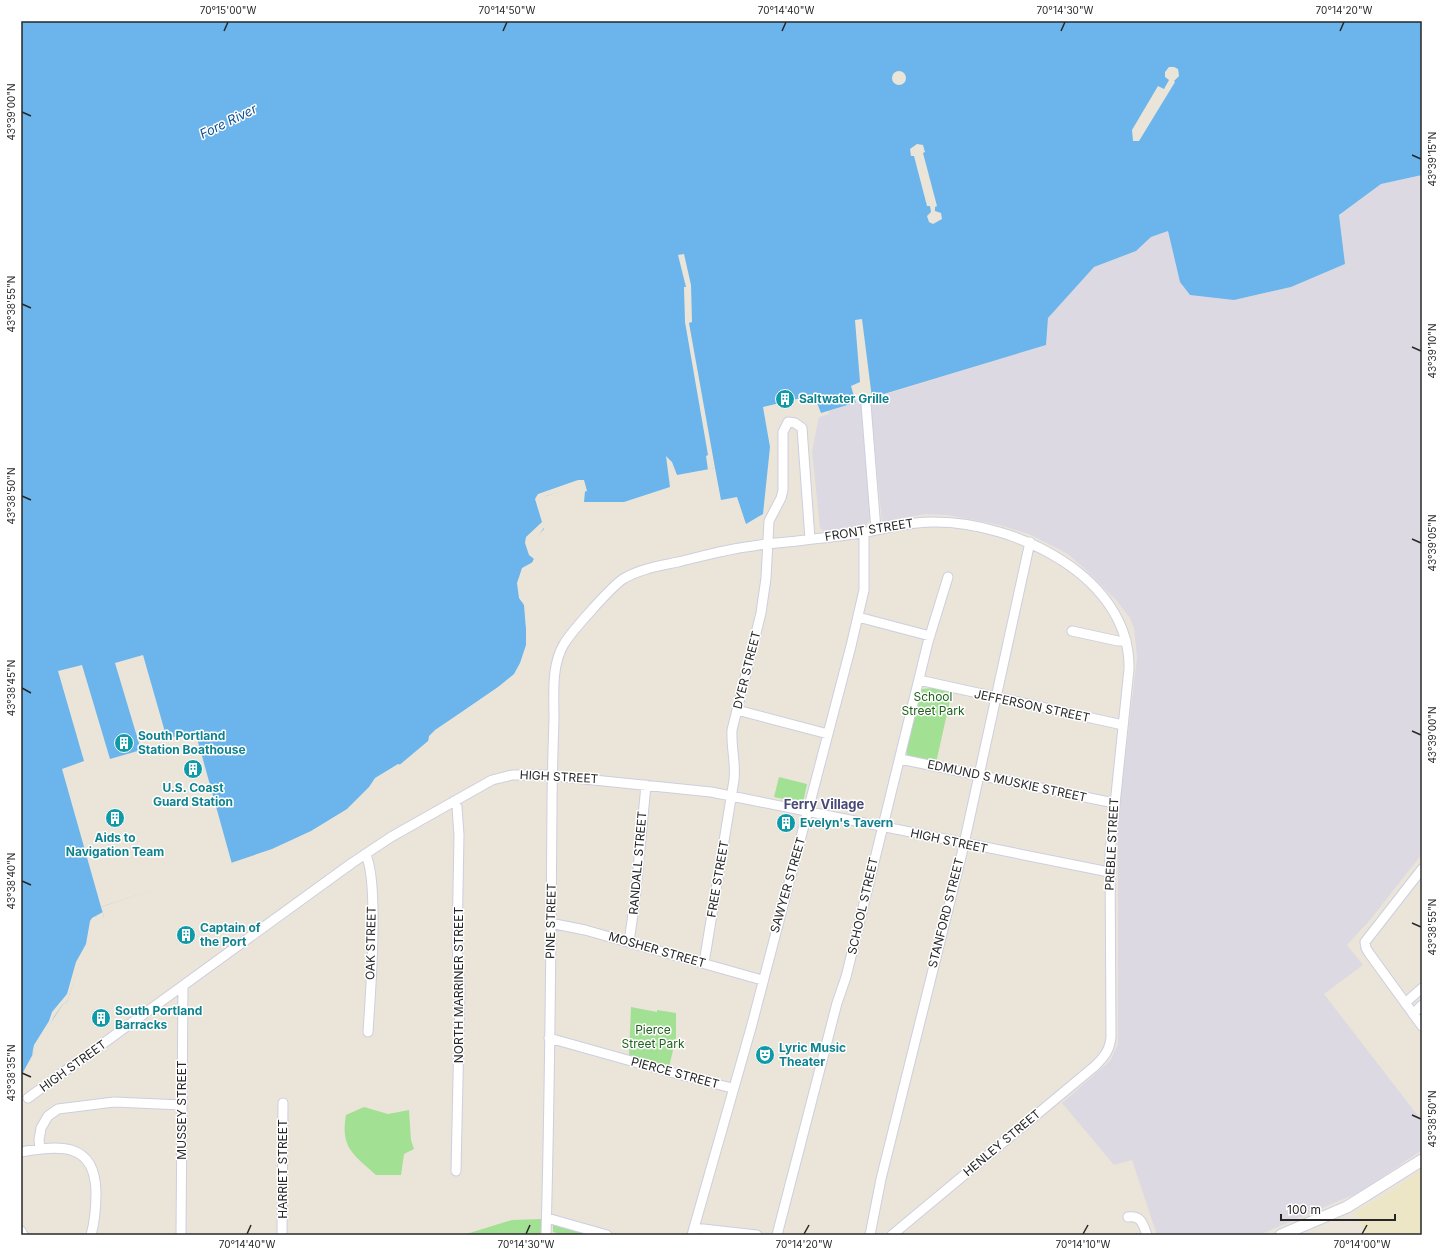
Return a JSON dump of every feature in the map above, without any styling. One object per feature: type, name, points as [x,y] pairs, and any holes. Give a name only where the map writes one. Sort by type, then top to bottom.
[{"type":"street","points":[[866,404],[876,530]]},
{"type":"street","name":"DYER STREET","points":[[732,796],[736,768],[732,747],[732,730],[761,613],[769,521],[781,498],[783,490],[782,432],[788,422],[795,423],[802,428],[810,539]]},
{"type":"street","name":"FRONT STREET","points":[[586,618],[614,586],[624,578],[657,566],[768,544],[864,533],[922,522],[950,522],[989,529],[1030,542],[1062,560],[1088,582],[1115,614],[1126,640]]},
{"type":"street","name":"SAWYER STREET","points":[[693,1231],[732,1088],[751,1028],[762,980],[808,812],[858,618],[864,590],[864,533]]},
{"type":"street","name":"STANFORD STREET","points":[[870,1235],[881,1180],[964,844],[1030,542]]},
{"type":"street","name":"SCHOOL STREET","points":[[777,1235],[837,1003],[846,977],[930,636],[948,577]]},
{"type":"street","name":"PINE STREET","points":[[546,1235],[552,776],[555,681],[558,657],[564,642],[586,618]]},
{"type":"street","points":[[858,618],[930,636]]},
{"type":"street","points":[[1072,631],[1118,641],[1126,640]]},
{"type":"street","name":"PREBLE STREET","points":[[1109,1048],[1111,1022],[1109,872],[1114,803],[1129,669],[1126,640]]},
{"type":"street","name":"JEFFERSON STREET","points":[[919,680],[1122,725]]},
{"type":"street","points":[[737,710],[828,734]]},
{"type":"street","name":"EDMUND S MUSKIE STREET","points":[[900,759],[1114,803]]},
{"type":"street","name":"HIGH STREET","points":[[28,1098],[365,854],[391,837],[454,801],[500,777],[521,774],[691,789],[1109,872]]},
{"type":"street","name":"RANDALL STREET","points":[[629,942],[646,785]]},
{"type":"street","name":"FREE STREET","points":[[704,963],[732,796]]},
{"type":"street","name":"NORTH MARRINER STREET","points":[[454,801],[459,816],[460,835],[458,946],[460,988],[456,1171]]},
{"type":"street","name":"OAK STREET","points":[[365,854],[369,861],[372,893],[372,951],[368,1032]]},
{"type":"street","points":[[1422,869],[1366,942],[1366,948],[1422,1026]]},
{"type":"street","name":"MOSHER STREET","points":[[550,923],[585,930],[762,980]]},
{"type":"street","name":"MUSSEY STREET","points":[[181,1235],[183,986]]},
{"type":"street","points":[[1405,1003],[1422,988]]},
{"type":"street","points":[[1413,1014],[1422,1005]]},
{"type":"street","name":"PIERCE STREET","points":[[549,1038],[681,1076],[732,1088]]},
{"type":"street","name":"HENLEY STREET","points":[[892,1235],[1095,1066],[1105,1056],[1109,1048]]},
{"type":"street","points":[[40,1149],[38,1140],[41,1128],[48,1116],[58,1108],[114,1102],[182,1105]]},
{"type":"street","name":"HARRIET STREET","points":[[282,1235],[283,1103]]},
{"type":"street","points":[[21,1152],[40,1149],[66,1148],[80,1154],[89,1162],[96,1182],[96,1212],[91,1235]]},
{"type":"street","points":[[1281,1235],[1347,1207],[1422,1160]]},
{"type":"street","points":[[1128,1217],[1135,1216],[1139,1218],[1143,1222],[1147,1235]]},
{"type":"street","points":[[547,1218],[607,1235]]},
{"type":"street","points":[[21,1231],[23,1235]]},
{"type":"street","points":[[693,1231],[757,1235]]},
{"type":"shaded area","points":[[1422,175],[1422,854],[1370,920],[1347,945],[1363,965],[1324,994],[1422,1121],[1422,1150],[1360,1192],[1259,1235],[1157,1235],[1132,1160],[1114,1165],[1062,1103],[1110,1061],[1118,1044],[1118,822],[1137,657],[1134,629],[1130,618],[1116,600],[1086,570],[1068,554],[1029,534],[996,524],[947,515],[925,514],[882,522],[870,399],[1046,345],[1048,318],[1094,267],[1136,251],[1151,237],[1168,231],[1180,282],[1234,300],[1291,287],[1345,264],[1339,215],[1381,184]]},
{"type":"shaded area","points":[[860,390],[872,518],[866,525],[824,532],[820,528],[812,451],[819,417],[829,414],[829,411],[856,403]]},
{"type":"shaded area","points":[[1422,1169],[1422,1235],[1366,1235],[1355,1212],[1390,1192]]},
{"type":"green space","name":"School Street Park","points":[[934,688],[952,691],[936,763],[908,757],[906,752],[921,689]]},
{"type":"green space","points":[[779,777],[807,784],[803,803],[774,797]]},
{"type":"green space","name":"Pierce Street Park","points":[[631,1007],[657,1012],[657,1010],[676,1013],[676,1038],[669,1067],[629,1055]]},
{"type":"green space","points":[[364,1107],[388,1114],[409,1110],[411,1140],[414,1149],[404,1154],[401,1175],[376,1175],[350,1150],[345,1135],[346,1115]]},
{"type":"green space","points":[[542,1219],[541,1235],[463,1235],[512,1220]]},
{"type":"green space","points":[[553,1225],[590,1235],[564,1235],[553,1232]]},
{"type":"water","name":"Fore River","points":[[21,21],[1422,21],[1422,175],[1381,184],[1339,215],[1345,264],[1291,287],[1234,300],[1190,295],[1180,282],[1168,231],[1151,237],[1136,251],[1094,267],[1048,318],[1046,345],[821,413],[814,395],[763,407],[770,447],[763,514],[746,524],[737,497],[721,500],[715,468],[677,475],[672,462],[666,456],[670,487],[624,502],[584,502],[585,491],[583,484],[540,498],[544,529],[534,540],[531,547],[536,555],[524,578],[527,650],[517,674],[465,710],[347,809],[311,831],[272,849],[101,907],[104,916],[94,924],[67,1002],[63,1004],[46,1030],[21,1076]]},
{"type":"pier","points":[[1169,67],[1178,69],[1179,76],[1174,81],[1175,82],[1139,141],[1133,141],[1132,130],[1158,86],[1164,89],[1169,80],[1165,77],[1165,72]]},
{"type":"pier","points":[[896,71],[902,71],[906,75],[906,81],[902,85],[896,85],[892,81],[892,75]]},
{"type":"pier","points":[[917,144],[923,145],[925,152],[923,153],[937,206],[935,207],[935,211],[941,213],[942,219],[933,224],[929,222],[927,216],[931,212],[930,206],[927,206],[914,156],[911,156],[910,149]]},
{"type":"pier","points":[[684,254],[691,285],[692,322],[689,323],[715,468],[708,470],[706,456],[708,455],[685,322],[684,287],[686,287],[678,255]]},
{"type":"pier","points":[[862,319],[872,398],[856,403],[851,386],[860,382],[855,320]]},
{"type":"pier","points":[[578,480],[584,480],[587,491],[584,492],[582,486],[546,496],[542,499],[546,525],[534,542],[533,547],[538,555],[538,565],[526,579],[529,603],[529,650],[527,663],[519,676],[492,696],[467,711],[428,743],[429,736],[435,730],[497,688],[514,674],[520,663],[526,645],[524,605],[519,598],[517,583],[522,568],[533,562],[534,559],[529,555],[525,543],[526,537],[542,522],[535,499],[538,494]]},
{"type":"pier","points":[[143,655],[167,739],[195,731],[232,864],[101,907],[62,769],[84,761],[58,671],[82,665],[110,759],[141,750],[115,663]]},
{"type":"pier","points":[[398,764],[401,765],[349,809],[348,808],[369,787],[375,778]]},
{"type":"pier","points":[[103,912],[104,916],[96,925],[81,961],[67,1002],[63,1004],[54,1017],[41,1043],[32,1055],[34,1045],[49,1021],[52,1012],[67,994],[76,962],[86,944],[90,921],[92,918]]},
{"type":"place","name":"Saltwater Grille","points":[[785,399]]},
{"type":"place","name":"South Portland Station Boathouse","points":[[124,743]]},
{"type":"place","name":"U.S. Coast Guard Station","points":[[193,769]]},
{"type":"place","name":"Aids to Navigation Team","points":[[115,818]]},
{"type":"place","name":"Evelyn's Tavern","points":[[786,823]]},
{"type":"place","name":"Captain of the Port","points":[[186,935]]},
{"type":"place","name":"South Portland Barracks","points":[[101,1018]]},
{"type":"place","name":"Lyric Music Theater","points":[[765,1055]]},
{"type":"district","name":"Ferry Village","points":[[824,804]]}]
